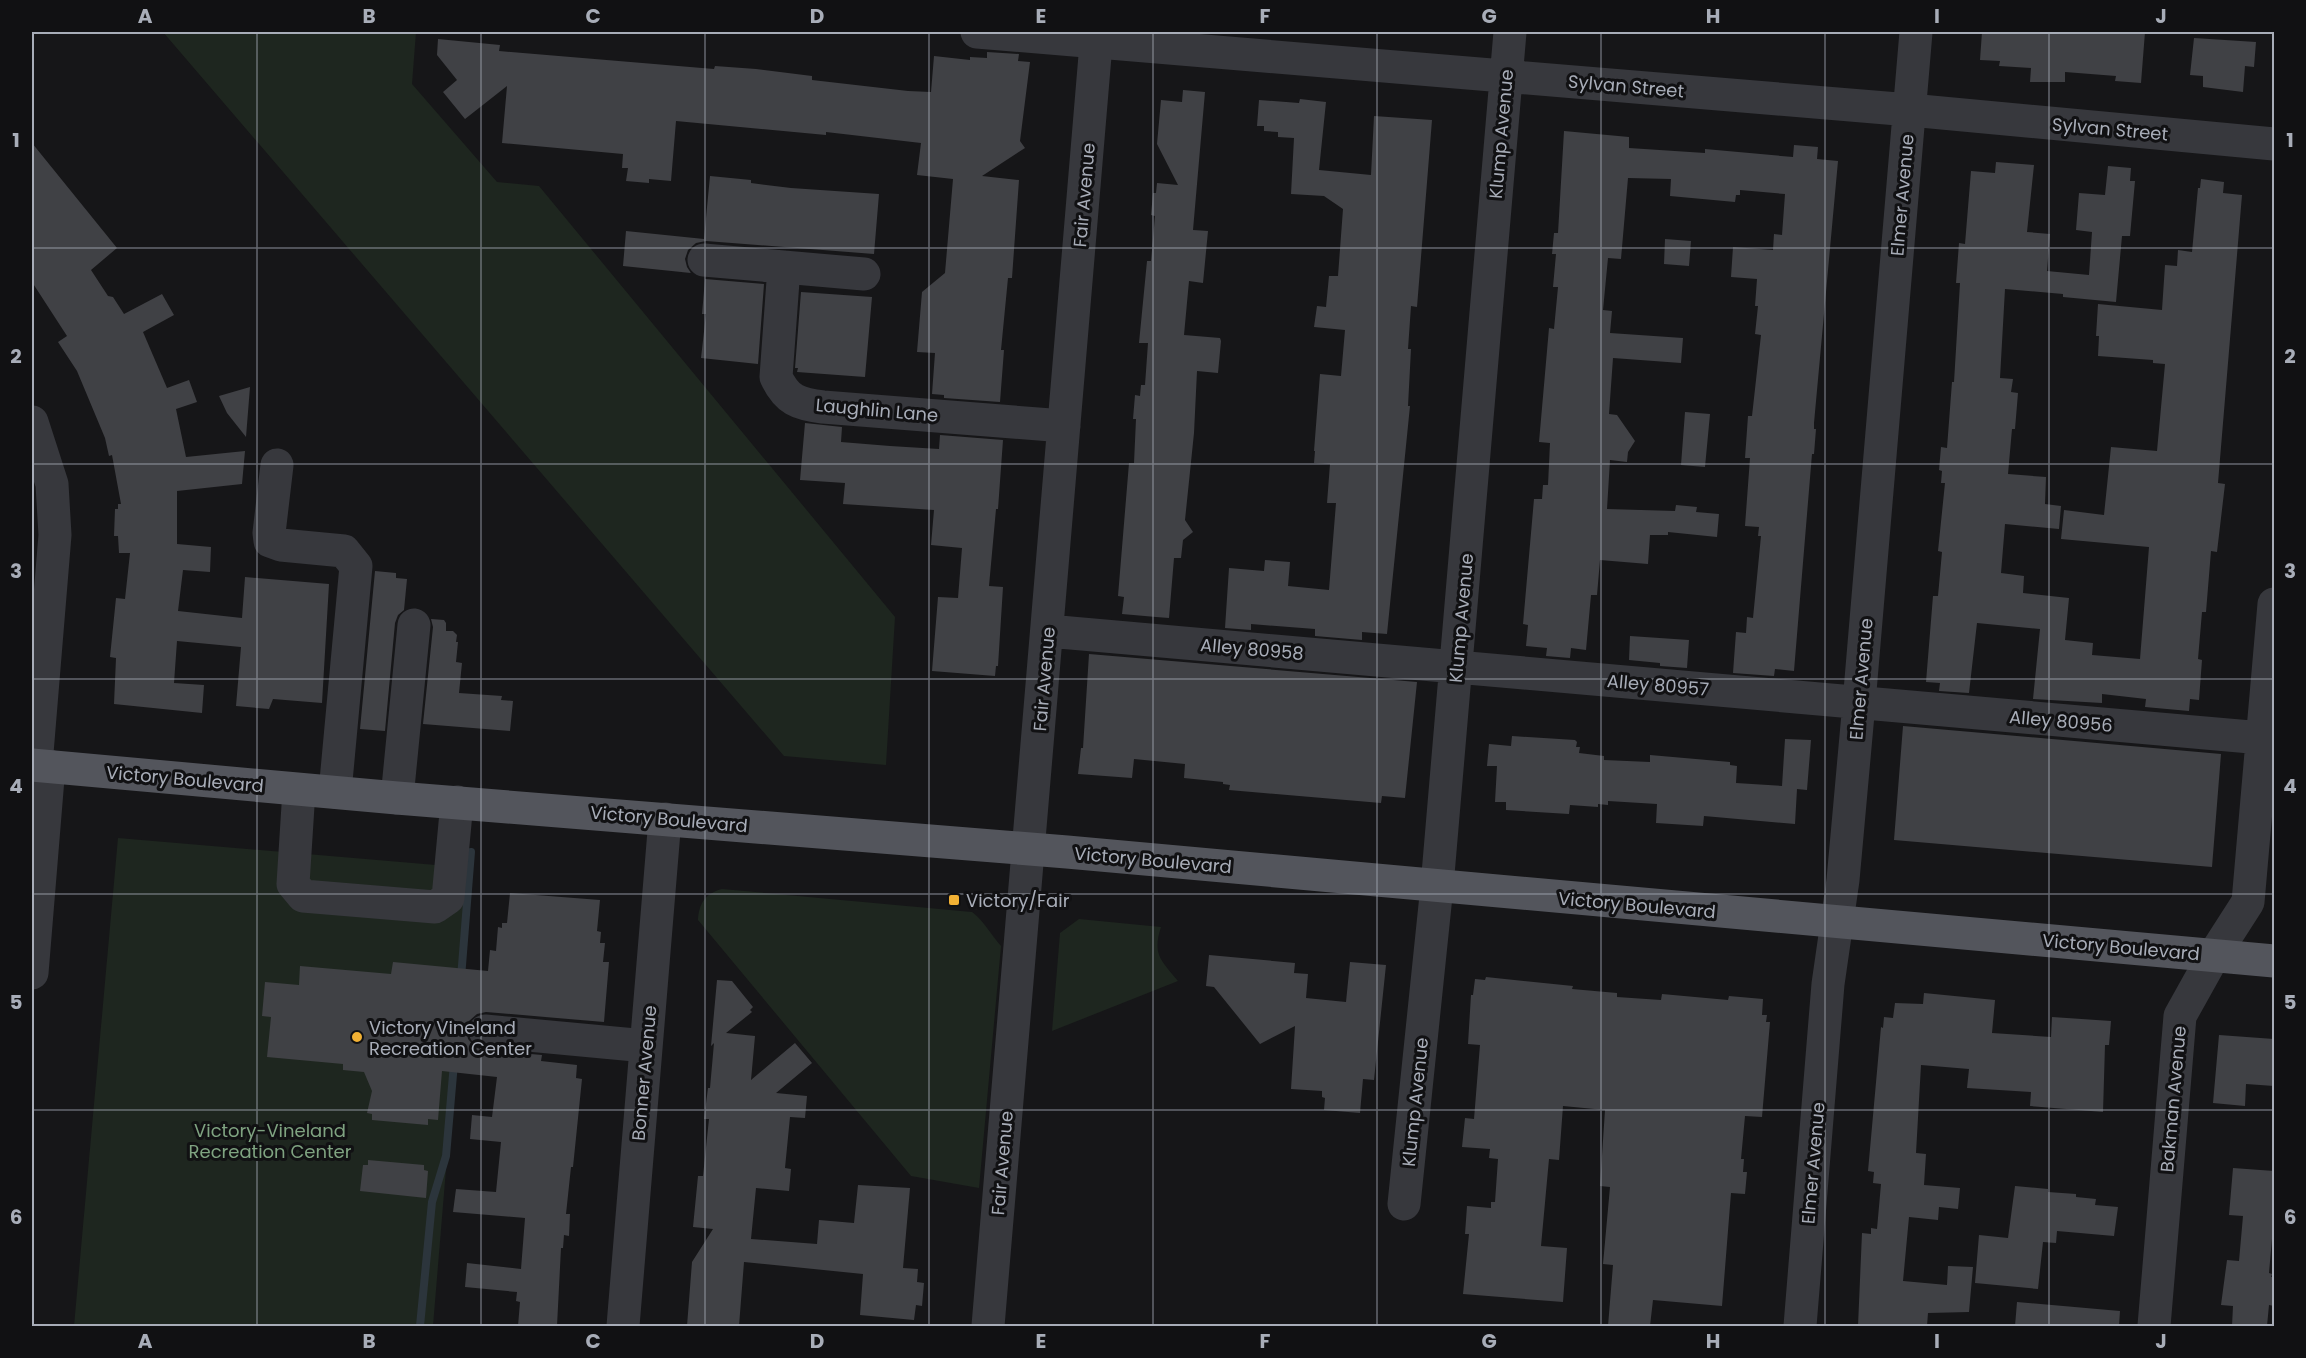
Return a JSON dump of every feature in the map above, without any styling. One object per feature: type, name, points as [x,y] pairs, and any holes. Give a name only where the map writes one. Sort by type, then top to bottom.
[{"type":"main road","name":"Victory Boulevard","points":[[39,765],[299,790],[1030,849],[2274,961]]},
{"type":"street","name":"Sylvan Street","points":[[977,32],[1097,37],[1506,76],[2274,144]]},
{"type":"street","name":"Klump Avenue","points":[[1404,1203],[1457,667],[1510,32]]},
{"type":"street","name":"Elmer Avenue","points":[[1800,1326],[1827,996],[1835,923],[1843,880],[1859,703],[1916,32]]},
{"type":"street","name":"Fair Avenue","points":[[988,1326],[1097,37]]},
{"type":"street","points":[[704,260],[864,274]]},
{"type":"street","name":"Laughlin Lane","points":[[784,267],[776,377],[782,391],[794,400],[822,407],[1064,426]]},
{"type":"street","points":[[32,422],[52,484],[55,535],[39,765],[32,974]]},
{"type":"street","points":[[277,465],[270,541],[282,545],[344,551],[356,566],[335,792]]},
{"type":"street","name":"Bakman Avenue","points":[[2154,1326],[2180,1016],[2214,955],[2248,902],[2262,738],[2271,670],[2274,604]]},
{"type":"street","points":[[397,798],[414,625]]},
{"type":"street","name":"Alley 80958","points":[[1048,631],[1457,667]]},
{"type":"street","name":"Alley 80957","points":[[1457,667],[1859,703]]},
{"type":"street","name":"Alley 80956","points":[[1859,703],[2262,738]]},
{"type":"street","points":[[299,790],[293,884],[303,896],[435,907],[448,898],[457,802]]},
{"type":"street","name":"Bonner Avenue","points":[[623,1326],[665,819]]},
{"type":"street","points":[[485,1031],[646,1046]]},
{"type":"green space","points":[[163,32],[416,32],[412,84],[497,182],[539,186],[895,617],[886,765],[784,756]]},
{"type":"green space","name":"Victory-Vineland Recreation Center","points":[[118,838],[471,868],[433,1326],[74,1326]]},
{"type":"green space","points":[[722,889],[972,912],[980,920],[1001,946],[979,1188],[911,1176],[698,920],[704,900],[712,893]]},
{"type":"green space","points":[[1079,919],[1161,927],[1157,944],[1158,951],[1167,968],[1178,981],[1052,1031],[1060,933]]},
{"type":"building","points":[[1982,32],[2145,32],[2141,83],[2115,81],[2116,76],[2065,72],[2065,82],[2030,82],[2031,68],[1999,66],[2000,61],[1980,60]]},
{"type":"building","points":[[2194,38],[2256,42],[2254,67],[2245,66],[2243,92],[2203,87],[2203,76],[2190,75]]},
{"type":"building","points":[[438,39],[500,45],[499,51],[714,69],[715,66],[756,69],[812,76],[812,80],[931,92],[934,56],[970,60],[970,57],[987,58],[987,52],[1019,54],[1018,61],[1030,62],[1020,141],[1025,148],[982,176],[1019,180],[1012,278],[1008,278],[1001,350],[1004,350],[1000,402],[944,398],[944,395],[932,394],[935,353],[917,352],[922,292],[945,273],[953,179],[917,175],[921,143],[826,132],[826,135],[676,121],[671,181],[649,179],[649,183],[626,181],[628,168],[622,168],[623,154],[502,143],[507,86],[465,119],[443,92],[457,80],[437,55]]},
{"type":"building","points":[[1183,90],[1205,92],[1193,230],[1208,231],[1203,283],[1189,281],[1184,335],[1220,338],[1221,341],[1218,373],[1197,371],[1194,433],[1185,520],[1193,532],[1183,540],[1181,558],[1174,558],[1169,618],[1122,614],[1124,597],[1118,596],[1129,463],[1134,463],[1135,395],[1140,396],[1141,385],[1145,385],[1148,343],[1139,343],[1147,261],[1151,261],[1155,216],[1151,215],[1153,193],[1156,193],[1157,183],[1178,185],[1157,144],[1161,100],[1182,102]]},
{"type":"building","points":[[1300,99],[1326,102],[1319,170],[1371,175],[1374,116],[1432,120],[1417,307],[1411,306],[1408,349],[1411,349],[1408,406],[1410,406],[1387,634],[1362,632],[1362,640],[1315,636],[1315,629],[1251,624],[1251,630],[1225,628],[1229,568],[1264,571],[1265,560],[1290,562],[1288,586],[1329,590],[1336,503],[1327,503],[1330,464],[1314,463],[1314,451],[1320,374],[1341,376],[1345,330],[1314,327],[1317,306],[1326,307],[1329,276],[1338,276],[1343,209],[1324,196],[1291,194],[1294,138],[1278,137],[1278,132],[1264,131],[1264,126],[1257,126],[1259,100],[1299,103]]},
{"type":"building","points":[[1564,131],[1629,137],[1629,148],[1705,153],[1705,149],[1793,157],[1794,145],[1818,147],[1817,159],[1838,161],[1794,671],[1775,669],[1774,676],[1733,673],[1736,632],[1746,633],[1747,617],[1753,618],[1761,536],[1758,536],[1759,527],[1745,526],[1750,458],[1745,458],[1748,416],[1752,416],[1761,335],[1755,334],[1758,306],[1755,306],[1757,279],[1731,277],[1733,247],[1773,250],[1774,234],[1782,235],[1785,194],[1740,190],[1740,195],[1736,195],[1735,202],[1670,196],[1671,179],[1628,178],[1621,259],[1608,258],[1603,310],[1612,311],[1610,333],[1683,338],[1681,363],[1613,358],[1609,414],[1617,415],[1635,441],[1628,452],[1627,462],[1610,460],[1607,509],[1675,511],[1676,505],[1697,507],[1696,512],[1719,514],[1717,537],[1668,532],[1668,535],[1650,535],[1648,564],[1600,560],[1597,595],[1591,595],[1586,650],[1571,648],[1570,658],[1546,656],[1547,648],[1526,646],[1528,625],[1523,624],[1534,499],[1542,499],[1543,485],[1548,485],[1550,443],[1539,442],[1549,328],[1554,329],[1558,287],[1553,287],[1556,254],[1552,254],[1554,233],[1558,233]]},
{"type":"building","points":[[32,143],[117,248],[91,270],[108,296],[113,297],[124,314],[162,294],[174,315],[143,332],[167,388],[189,380],[197,402],[176,409],[186,457],[245,451],[242,484],[177,491],[177,544],[211,547],[210,572],[183,570],[178,611],[242,618],[245,577],[329,584],[322,703],[273,699],[269,709],[236,706],[241,647],[177,641],[174,683],[204,685],[202,713],[114,704],[116,658],[110,657],[116,598],[125,599],[130,553],[119,553],[118,536],[114,536],[115,509],[118,509],[118,504],[121,504],[112,455],[109,456],[105,438],[77,371],[58,342],[67,336],[32,282]]},
{"type":"building","points":[[1996,162],[2034,165],[2027,232],[2050,234],[2047,271],[2089,275],[2092,232],[2076,230],[2079,193],[2105,195],[2108,166],[2131,168],[2130,181],[2135,181],[2130,236],[2122,236],[2116,302],[2005,289],[2000,378],[2013,379],[2011,392],[2018,393],[2008,474],[2046,477],[2045,504],[2061,506],[2059,529],[2005,524],[2001,573],[2024,576],[2023,593],[2069,598],[2065,640],[2093,643],[2092,655],[2140,659],[2149,547],[2061,539],[2064,510],[2104,515],[2111,447],[2157,451],[2165,364],[2153,363],[2153,360],[2098,356],[2099,336],[2096,336],[2098,304],[2162,310],[2165,265],[2177,266],[2178,250],[2192,252],[2198,188],[2200,188],[2201,179],[2224,182],[2223,193],[2242,195],[2218,483],[2225,484],[2217,552],[2211,551],[2206,612],[2202,612],[2198,659],[2202,660],[2199,700],[2190,699],[2189,711],[2145,707],[2146,699],[2102,694],[2102,703],[2033,699],[2040,629],[1977,623],[1969,693],[1939,691],[1940,683],[1926,682],[1933,596],[1938,596],[1942,552],[1938,551],[1945,483],[1941,483],[1942,471],[1939,470],[1941,447],[1947,448],[1952,382],[1954,382],[1960,283],[1956,283],[1959,243],[1965,244],[1971,171],[1995,173]]},
{"type":"building","points":[[710,176],[751,180],[751,183],[791,188],[879,194],[874,254],[706,241],[696,243],[688,250],[685,259],[691,273],[623,266],[626,231],[704,239]]},
{"type":"building","points":[[1665,239],[1691,241],[1689,266],[1664,264]]},
{"type":"building","points":[[705,279],[764,284],[758,364],[701,358],[706,314],[702,314]]},
{"type":"building","points":[[801,292],[872,297],[865,377],[797,372],[798,368],[795,368]]},
{"type":"building","points":[[250,387],[246,437],[227,413],[219,396]]},
{"type":"building","points":[[1685,412],[1710,414],[1705,467],[1681,465]]},
{"type":"building","points":[[805,423],[842,427],[841,442],[939,449],[940,435],[1003,440],[989,586],[1003,587],[998,666],[996,666],[995,676],[932,671],[938,597],[958,598],[962,548],[931,545],[934,510],[843,504],[845,483],[800,480]]},
{"type":"building","points":[[375,571],[396,573],[396,578],[407,579],[404,610],[398,615],[395,623],[385,731],[360,729]]},
{"type":"building","points":[[431,619],[444,620],[446,631],[453,631],[457,635],[456,662],[462,663],[459,693],[502,696],[501,700],[513,701],[510,731],[423,724],[433,627]]},
{"type":"building","points":[[1630,636],[1689,640],[1687,668],[1629,660]]},
{"type":"building","points":[[1089,654],[1417,682],[1405,798],[1382,796],[1381,803],[1229,790],[1230,785],[1223,784],[1223,782],[1184,778],[1185,764],[1134,759],[1132,778],[1078,774],[1081,748],[1083,748]]},
{"type":"building","points":[[1903,726],[2221,754],[2212,867],[1894,840]]},
{"type":"building","points":[[1512,736],[1575,740],[1576,747],[1580,747],[1579,753],[1604,756],[1604,760],[1650,762],[1650,755],[1730,762],[1730,765],[1737,766],[1736,783],[1782,786],[1785,739],[1811,740],[1807,790],[1797,789],[1795,824],[1704,816],[1703,826],[1656,823],[1657,804],[1608,801],[1608,805],[1598,804],[1598,807],[1570,805],[1569,814],[1506,810],[1506,802],[1495,802],[1497,766],[1487,766],[1489,744],[1511,746]]},
{"type":"building","points":[[510,893],[600,900],[597,931],[601,932],[600,943],[605,943],[603,962],[609,962],[604,1022],[486,1012],[477,1014],[469,1021],[466,1029],[468,1039],[475,1047],[483,1050],[542,1055],[541,1061],[577,1065],[576,1078],[582,1079],[566,1214],[570,1214],[569,1236],[564,1235],[563,1248],[561,1248],[557,1326],[518,1326],[520,1302],[516,1301],[517,1292],[465,1287],[467,1263],[521,1269],[525,1218],[453,1212],[456,1189],[496,1192],[501,1142],[470,1139],[472,1115],[492,1117],[497,1077],[442,1071],[438,1120],[428,1119],[428,1125],[372,1120],[372,1114],[367,1113],[372,1091],[364,1072],[343,1070],[343,1064],[267,1057],[271,1017],[262,1016],[265,982],[299,985],[300,966],[391,974],[393,962],[488,971],[490,950],[496,951],[498,927],[502,928],[502,923],[507,923]]},
{"type":"building","points":[[1209,955],[1295,963],[1294,973],[1308,974],[1306,998],[1346,1002],[1350,962],[1386,965],[1374,1080],[1363,1079],[1360,1113],[1324,1110],[1325,1098],[1322,1097],[1322,1091],[1291,1089],[1295,1026],[1260,1044],[1214,987],[1206,986]]},
{"type":"building","points":[[1486,977],[1573,986],[1572,989],[1617,993],[1617,997],[1661,1000],[1662,994],[1728,1000],[1729,996],[1763,999],[1762,1015],[1767,1015],[1766,1022],[1770,1022],[1762,1117],[1745,1116],[1741,1159],[1744,1159],[1743,1172],[1747,1172],[1745,1194],[1731,1193],[1722,1306],[1653,1300],[1650,1326],[1608,1326],[1613,1265],[1603,1264],[1610,1187],[1600,1186],[1605,1110],[1563,1106],[1559,1160],[1549,1159],[1541,1246],[1567,1248],[1563,1302],[1463,1294],[1469,1234],[1465,1234],[1467,1206],[1491,1208],[1491,1202],[1495,1202],[1498,1159],[1489,1158],[1490,1149],[1462,1147],[1465,1118],[1474,1119],[1480,1045],[1468,1044],[1471,995],[1473,995],[1475,979],[1485,980]]},
{"type":"building","points":[[717,980],[732,981],[753,1007],[750,1010],[752,1012],[726,1033],[755,1036],[751,1080],[795,1043],[812,1063],[776,1093],[807,1096],[805,1118],[790,1117],[785,1168],[791,1169],[789,1191],[756,1188],[751,1239],[817,1244],[819,1220],[854,1223],[858,1185],[910,1188],[903,1268],[918,1269],[917,1282],[924,1283],[922,1306],[916,1305],[914,1320],[860,1315],[863,1274],[744,1262],[739,1326],[687,1326],[692,1262],[713,1229],[693,1227],[698,1176],[703,1176],[709,1119],[704,1119],[708,1088],[710,1088]]},
{"type":"building","points":[[1924,993],[1995,1000],[1992,1033],[2051,1037],[2052,1017],[2111,1021],[2109,1045],[2105,1045],[2103,1112],[2030,1106],[2031,1092],[1967,1088],[1969,1069],[1921,1065],[1916,1153],[1926,1154],[1924,1185],[1960,1188],[1958,1209],[1939,1207],[1938,1220],[1909,1217],[1903,1281],[1947,1285],[1948,1266],[1973,1267],[1969,1312],[1928,1313],[1927,1326],[1858,1326],[1862,1233],[1871,1234],[1871,1228],[1877,1229],[1881,1184],[1873,1183],[1874,1172],[1868,1171],[1881,1027],[1883,1028],[1884,1017],[1893,1018],[1895,1003],[1923,1004]]},
{"type":"building","points":[[2219,1035],[2274,1039],[2274,1086],[2246,1084],[2245,1106],[2213,1103]]},
{"type":"building","points":[[368,1160],[424,1165],[424,1170],[428,1171],[426,1198],[360,1191],[363,1165],[368,1165]]},
{"type":"building","points":[[2233,1168],[2274,1171],[2274,1216],[2269,1273],[2272,1274],[2271,1277],[2274,1277],[2274,1306],[2269,1305],[2267,1326],[2232,1326],[2233,1306],[2221,1305],[2227,1260],[2239,1261],[2243,1216],[2229,1215]]},
{"type":"building","points":[[2015,1186],[2076,1194],[2076,1197],[2096,1199],[2095,1205],[2118,1207],[2114,1236],[2057,1231],[2056,1243],[2043,1242],[2038,1289],[1975,1283],[1979,1235],[2008,1238]]},
{"type":"building","points":[[2017,1302],[2120,1311],[2119,1326],[2015,1326]]},
{"type":"waterway","points":[[461,978],[471,852]]},
{"type":"waterway","points":[[420,1326],[432,1202],[446,1156],[454,1063]]},
{"type":"place","name":"Victory/Fair","points":[[954,900]]},
{"type":"place","name":"Victory Vineland Recreation Center","points":[[357,1037]]}]
